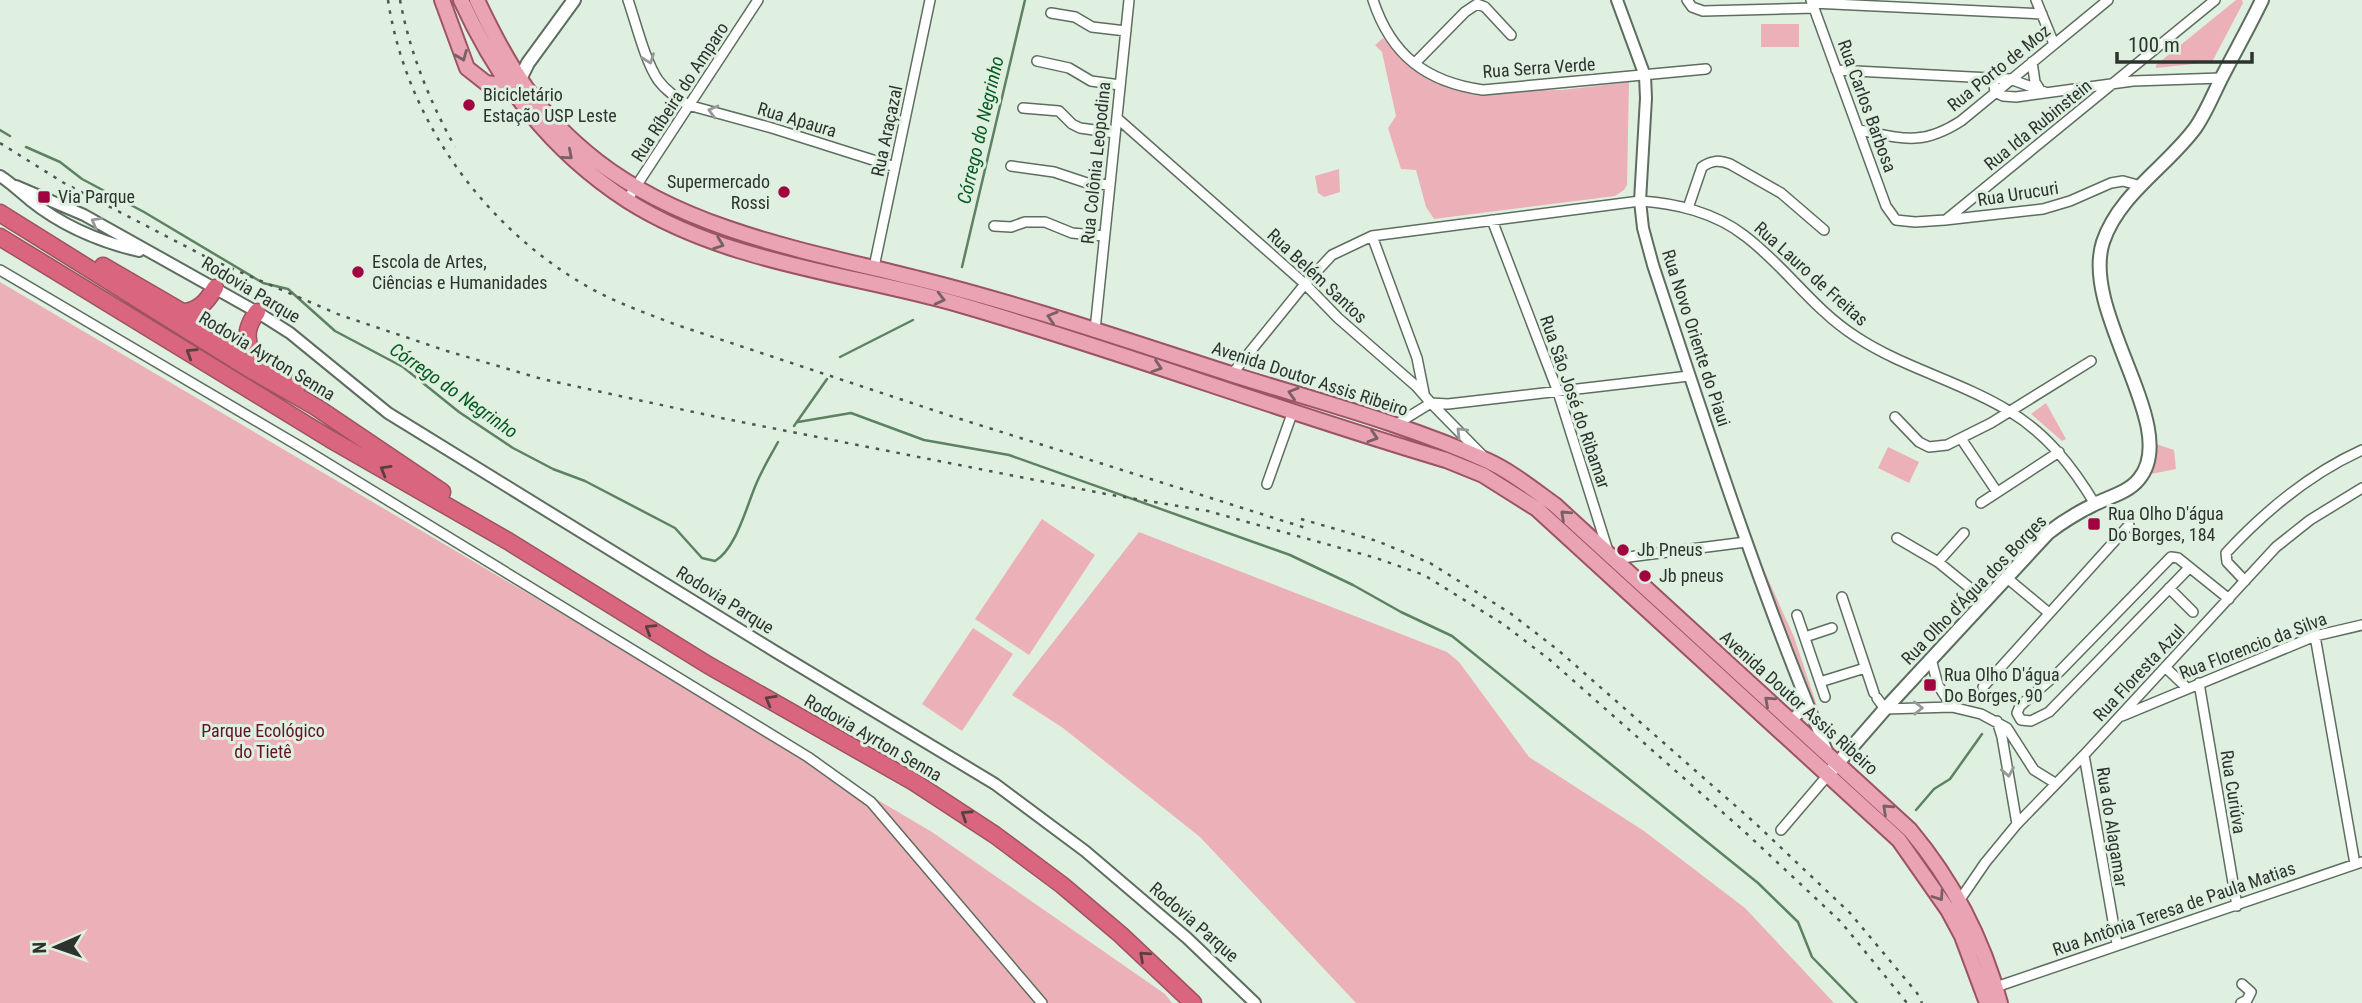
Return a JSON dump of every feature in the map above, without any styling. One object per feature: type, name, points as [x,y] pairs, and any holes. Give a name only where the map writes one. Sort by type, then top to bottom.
[{"type":"highway","name":"Rodovia Ayrton Senna","points":[[0,214],[248,368],[316,407],[425,480],[508,541]]},
{"type":"highway","points":[[15,222],[60,240],[251,352],[283,376],[316,407]]},
{"type":"highway","name":"Rodovia Ayrton Senna","points":[[0,237],[330,439],[508,541],[708,665],[914,782],[995,835],[1062,885],[1194,1003]]},
{"type":"highway","points":[[182,313],[205,304],[215,288]]},
{"type":"highway","points":[[251,352],[246,335],[257,312]]},
{"type":"main road","points":[[442,0],[467,68],[486,83],[514,82],[574,0]]},
{"type":"main road","name":"Avenida Doutor Assis Ribeiro","points":[[461,0],[514,82],[572,140],[599,163],[677,209],[712,223],[964,290],[1095,330],[1395,425],[1489,462],[1555,505],[1791,721],[1831,765]]},
{"type":"main road","name":"Avenida Doutor Assis Ribeiro","points":[[477,0],[511,66],[525,110],[563,151],[627,200],[666,222],[736,250],[959,304],[1446,460],[1507,488],[1556,526],[1831,765],[1910,830],[1959,901],[1979,941],[2000,1003]]},
{"type":"main road","name":"Rua Olho d'Água dos Borges","points":[[1831,765],[2048,533],[2095,503],[2127,489],[2139,480],[2148,464],[2151,451],[2148,424],[2108,313],[2099,264],[2103,242],[2116,215],[2182,145],[2197,124],[2259,2]]},
{"type":"main road","points":[[511,66],[528,63]]},
{"type":"main road","points":[[1831,765],[1899,840],[1921,870],[1953,919],[1987,1003]]},
{"type":"street","points":[[628,0],[656,76],[668,92],[688,105]]},
{"type":"street","name":"Rua Ríbeira do Amparo","points":[[627,200],[758,0]]},
{"type":"street","name":"Rua Araçazal","points":[[874,267],[930,0]]},
{"type":"street","name":"Rua Colônia Leopodina","points":[[1095,330],[1129,0]]},
{"type":"street","name":"Rua Serra Verde","points":[[1373,0],[1385,32],[1398,49],[1415,63],[1459,86],[1483,90],[1706,69]]},
{"type":"street","name":"Rua Novo Oriente do Piaui","points":[[1617,0],[1645,76],[1640,201],[1643,228],[1653,265],[1746,542],[1831,765]]},
{"type":"street","points":[[1687,0],[1692,8],[1703,11],[1812,4],[2042,14]]},
{"type":"street","points":[[2036,0],[2054,44]]},
{"type":"street","name":"Rua Porto de Moz","points":[[1860,130],[1896,137],[1928,138],[1940,134],[1961,121],[2108,0]]},
{"type":"street","name":"Rua Ida Rubinstein","points":[[1945,220],[2215,0]]},
{"type":"street","points":[[1415,63],[1465,12],[1477,4],[1485,7],[1511,35]]},
{"type":"street","name":"Rua Carlos Barbosa","points":[[1812,4],[1886,206],[1896,220]]},
{"type":"street","points":[[1051,13],[1075,17],[1092,27],[1126,31]]},
{"type":"street","points":[[1037,61],[1069,68],[1091,81],[1120,85]]},
{"type":"street","points":[[2032,62],[2035,82],[2043,91]]},
{"type":"street","points":[[1836,70],[2010,79],[2043,91]]},
{"type":"street","points":[[1993,78],[1995,92],[2016,97],[2113,83],[2221,78]]},
{"type":"street","points":[[2016,97],[2022,84]]},
{"type":"street","name":"Rua Apaura","points":[[688,105],[895,167]]},
{"type":"street","points":[[1023,107],[1059,111],[1080,128],[1115,133]]},
{"type":"street","name":"Rua Belém Santos","points":[[1117,118],[1305,284],[1338,318],[1428,399],[1489,462]]},
{"type":"street","points":[[1688,208],[1702,167],[1721,161],[1781,193],[1824,230]]},
{"type":"street","points":[[1011,166],[1055,172],[1087,183],[1109,186]]},
{"type":"street","name":"Rodovia Parque","points":[[0,176],[16,186],[29,200],[74,227],[107,242],[156,255],[257,312],[300,341],[388,413],[995,784],[1086,852],[1196,946],[1255,1003]]},
{"type":"street","name":"Rua Urucuri","points":[[1896,220],[1945,220],[2043,209],[2070,201],[2111,183],[2123,181],[2141,186]]},
{"type":"street","name":"Rua Lauro de Freitas","points":[[1233,374],[1305,284],[1332,255],[1372,236],[1640,201],[1688,208],[1743,234],[1804,293],[1853,335],[1877,350],[2008,410],[2059,452],[2095,503]]},
{"type":"street","name":"Rua São José do Ribamar","points":[[1492,220],[1558,392],[1611,558]]},
{"type":"street","points":[[994,226],[1011,227],[1025,222],[1045,222],[1072,233],[1104,236]]},
{"type":"street","points":[[1372,236],[1417,358],[1428,399]]},
{"type":"street","points":[[0,270],[304,449],[808,757],[871,802],[1042,1003]]},
{"type":"street","points":[[1895,417],[1919,442],[1929,447],[1938,447],[1962,440],[2091,360]]},
{"type":"street","points":[[1428,399],[1448,404],[1689,376]]},
{"type":"street","points":[[1395,425],[1428,399]]},
{"type":"street","points":[[1267,484],[1293,411]]},
{"type":"street","points":[[1962,440],[1997,492]]},
{"type":"street","points":[[2245,581],[2227,562],[2226,553],[2269,509],[2362,450]]},
{"type":"street","points":[[1981,503],[2059,452]]},
{"type":"street","name":"Rua Floresta Azul","points":[[1959,901],[2017,824],[2276,547],[2310,520],[2362,488]]},
{"type":"street","points":[[1983,687],[2129,524]]},
{"type":"street","points":[[1938,562],[1964,533]]},
{"type":"street","points":[[1897,538],[1938,562],[1986,601]]},
{"type":"street","points":[[1611,558],[1746,542]]},
{"type":"street","points":[[2189,568],[2049,712],[2031,721],[2021,720],[2017,713],[2020,706],[2059,672],[2166,561],[2175,557],[2189,568],[2228,599]]},
{"type":"street","points":[[2007,578],[2049,613]]},
{"type":"street","points":[[2169,587],[2193,612]]},
{"type":"street","points":[[1842,597],[1865,668],[1876,696],[1885,709],[1952,707],[1981,713],[1997,721],[2013,737],[2034,770],[2055,783]]},
{"type":"street","points":[[1797,614],[1825,697]]},
{"type":"street","name":"Rua Florencio da Silva","points":[[2118,717],[2315,636],[2362,625]]},
{"type":"street","points":[[1805,637],[1832,628]]},
{"type":"street","points":[[2315,636],[2359,863]]},
{"type":"street","points":[[1931,659],[1938,685],[1952,707]]},
{"type":"street","points":[[2165,667],[2187,688]]},
{"type":"street","points":[[1820,682],[1865,668]]},
{"type":"street","name":"Rua Novo Oriente do Piaui","points":[[1791,721],[1800,712],[1796,679]]},
{"type":"street","name":"Rua Curiúva","points":[[2199,683],[2237,906]]},
{"type":"street","points":[[1997,721],[2017,824]]},
{"type":"street","name":"Rua do Alagamar","points":[[2084,755],[2117,944]]},
{"type":"street","points":[[1781,830],[1831,765]]},
{"type":"street","name":"Rua Antônia Teresa de Paula Matias","points":[[1996,986],[2359,863]]},
{"type":"street","points":[[2241,1003],[2250,996],[2249,989],[2242,985]]},
{"type":"green space","points":[[2236,0],[2242,0],[2243,3],[2212,62],[2156,68],[2156,65]]},
{"type":"green space","points":[[1761,24],[1799,24],[1799,47],[1761,47]]},
{"type":"green space","points":[[1383,38],[1425,77],[1462,91],[1562,90],[1629,82],[1627,185],[1624,190],[1615,196],[1434,219],[1426,207],[1416,170],[1401,169],[1388,128],[1396,116],[1382,52],[1375,45]]},
{"type":"green space","points":[[1339,169],[1340,192],[1324,197],[1318,193],[1315,176]]},
{"type":"green space","name":"Parque Ecológico do Tietê","points":[[0,282],[932,832],[1165,994],[1172,1003],[0,1003]]},
{"type":"green space","points":[[2046,403],[2066,439],[2062,441],[2031,414]]},
{"type":"green space","points":[[2156,444],[2174,450],[2176,469],[2151,474]]},
{"type":"green space","points":[[1888,447],[1919,462],[1909,483],[1878,468]]},
{"type":"green space","points":[[1042,519],[1095,555],[1029,655],[975,619]]},
{"type":"green space","points":[[1139,532],[1447,652],[1459,662],[1529,757],[1644,831],[1745,908],[1834,1003],[1356,1003],[1200,837],[1063,728],[1012,695]]},
{"type":"green space","points":[[1754,548],[1794,637],[1825,730],[1838,757],[1817,739]]},
{"type":"green space","points":[[973,628],[1013,654],[962,731],[922,704]]},
{"type":"waterway","name":"Córrego do Negrinho","points":[[962,267],[1025,0]]},
{"type":"waterway","name":"Córrego do Negrinho","points":[[0,130],[10,136]]},
{"type":"waterway","name":"Córrego do Negrinho","points":[[26,147],[60,162],[82,179],[144,212],[263,283],[288,289],[335,331],[403,367],[459,412],[513,448],[553,469],[585,481],[675,528],[702,558],[715,561],[729,546],[759,477],[778,442]]},
{"type":"waterway","name":"Córrego do Negrinho","points":[[840,357],[913,320]]},
{"type":"waterway","name":"Córrego do Negrinho","points":[[794,426],[827,379]]},
{"type":"waterway","points":[[798,422],[851,413],[924,440],[1009,455],[1290,555],[1452,636],[1758,883],[1798,922],[1812,957],[1857,1003]]},
{"type":"waterway","points":[[1916,810],[1934,789],[1950,779],[1982,734]]},
{"type":"railway","points":[[388,0],[412,87],[432,128],[456,167],[485,203],[517,235],[552,264],[590,288],[674,324],[954,417],[1309,529]]},
{"type":"railway","points":[[400,0],[409,39],[422,76],[455,147]]},
{"type":"railway","points":[[0,143],[64,183],[210,259],[340,315],[447,351],[542,379],[721,418],[1106,494],[1208,511],[1376,558],[1424,575],[1503,624],[1550,660],[1746,833],[1841,922],[1907,1003]]},
{"type":"railway","points":[[1301,519],[1377,541],[1430,563],[1510,613],[1558,650],[1755,823],[1850,913],[1917,993],[1922,1003]]},
{"type":"place","name":"Bicicletário Estação USP Leste","points":[[469,105]]},
{"type":"place","name":"Supermercado Rossi","points":[[784,192]]},
{"type":"place","name":"Via Parque","points":[[44,197]]},
{"type":"place","name":"Escola de Artes, Ciências e Humanidades","points":[[358,272]]},
{"type":"place","name":"Rua Olho D'água Do Borges, 184","points":[[2094,524]]},
{"type":"place","name":"Jb Pneus","points":[[1623,550]]},
{"type":"place","name":"Jb pneus","points":[[1645,576]]},
{"type":"place","name":"Rua Olho D'água Do Borges, 90","points":[[1930,685]]}]
